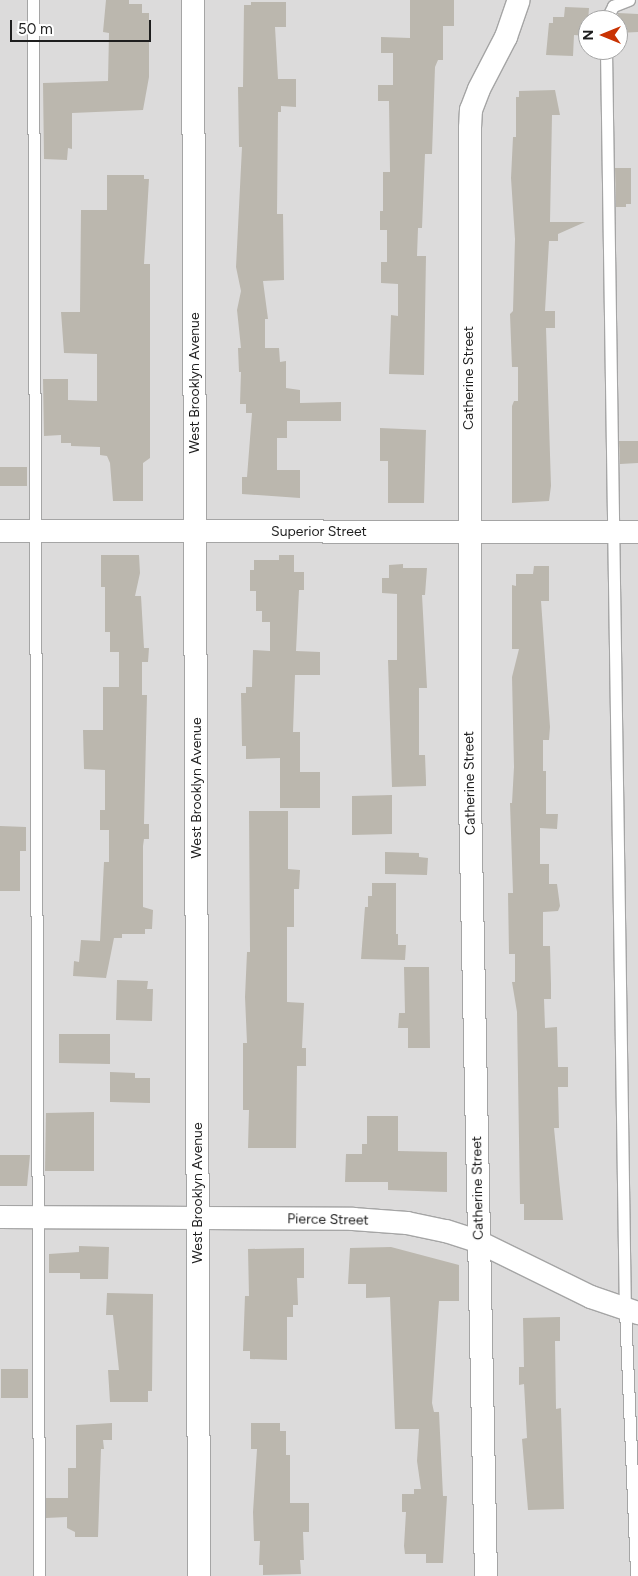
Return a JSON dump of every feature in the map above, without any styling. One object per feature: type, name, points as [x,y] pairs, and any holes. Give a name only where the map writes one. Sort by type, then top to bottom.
[{"type":"street","name":"West Brooklyn Avenue","points":[[193,0],[199,1576]]},
{"type":"street","name":"Catherine Street","points":[[486,1576],[470,800],[471,110],[506,37],[519,0]]},
{"type":"street","name":"Superior Street","points":[[0,532],[638,532]]},
{"type":"street","name":"Pierce Street","points":[[0,1217],[198,1220],[353,1219],[407,1223],[446,1231],[479,1242],[590,1297],[631,1311]]},
{"type":"lane","points":[[32,0],[36,531],[39,1576]]},
{"type":"lane","points":[[611,10],[613,6],[629,0]]},
{"type":"lane","points":[[606,60],[613,532],[636,1576]]},
{"type":"shaded area","points":[[0,0],[638,0],[638,1576],[0,1576]]},
{"type":"building","points":[[106,0],[129,0],[129,4],[142,4],[142,13],[149,13],[149,77],[143,110],[72,113],[72,149],[68,148],[67,160],[44,159],[43,83],[108,81],[109,33],[103,32]]},
{"type":"building","points":[[410,0],[454,0],[454,26],[443,26],[443,60],[438,60],[435,67],[432,154],[425,154],[422,228],[418,228],[417,256],[426,256],[424,375],[389,374],[391,315],[398,316],[398,284],[381,283],[381,262],[387,262],[387,230],[380,230],[380,211],[383,211],[383,172],[390,172],[389,101],[378,101],[378,85],[393,85],[393,53],[381,53],[381,37],[410,38]]},
{"type":"building","points":[[251,2],[286,2],[286,27],[275,27],[278,79],[296,79],[296,107],[281,106],[281,112],[278,112],[277,214],[283,214],[284,280],[263,281],[268,319],[265,319],[265,348],[279,348],[280,362],[286,361],[286,388],[300,390],[300,403],[341,402],[341,421],[287,421],[287,438],[277,438],[277,470],[300,470],[300,498],[242,494],[242,477],[247,477],[252,413],[246,413],[246,404],[240,404],[241,372],[239,372],[238,348],[241,348],[237,310],[241,291],[236,267],[242,147],[239,147],[238,87],[243,87],[244,5],[251,5]]},
{"type":"building","points":[[565,7],[589,8],[589,10],[578,10],[578,35],[574,35],[573,56],[546,55],[549,23],[553,23],[553,17],[564,17]]},
{"type":"building","points":[[628,14],[638,14],[638,32],[628,32]]},
{"type":"building","points":[[555,90],[560,115],[552,115],[550,222],[585,222],[558,234],[558,241],[549,241],[545,311],[555,311],[555,328],[546,328],[551,486],[549,501],[512,503],[512,406],[514,401],[518,401],[518,367],[512,367],[510,314],[513,311],[515,239],[511,178],[513,137],[516,137],[516,97],[519,97],[519,91]]},
{"type":"building","points":[[615,168],[631,168],[631,204],[626,204],[626,207],[616,207]]},
{"type":"building","points":[[107,175],[144,175],[144,179],[149,179],[144,264],[150,264],[150,458],[143,463],[143,501],[113,501],[110,463],[107,456],[100,455],[100,447],[71,446],[71,443],[61,443],[61,435],[44,436],[43,379],[68,379],[68,400],[97,401],[97,354],[64,353],[61,312],[80,312],[81,210],[107,210]]},
{"type":"building","points":[[380,428],[426,430],[424,503],[388,503],[388,461],[380,461]]},
{"type":"building","points":[[619,441],[638,441],[638,463],[620,464]]},
{"type":"building","points":[[0,467],[27,467],[27,486],[0,486]]},
{"type":"building","points":[[101,555],[139,555],[140,573],[135,596],[141,596],[144,648],[149,648],[148,662],[142,662],[142,695],[147,695],[144,824],[149,824],[149,839],[144,839],[143,846],[143,907],[153,910],[152,929],[145,929],[145,934],[122,934],[122,938],[114,938],[106,978],[73,976],[74,961],[79,962],[81,940],[100,941],[104,862],[109,862],[109,830],[100,830],[100,810],[105,810],[105,770],[84,769],[83,730],[103,730],[103,687],[119,687],[119,652],[110,652],[110,632],[105,632],[105,587],[101,587]]},
{"type":"building","points":[[279,555],[294,555],[294,572],[304,572],[304,590],[299,590],[296,651],[320,652],[320,675],[295,675],[293,732],[300,732],[300,772],[320,772],[320,808],[280,808],[280,758],[246,759],[246,746],[242,746],[241,693],[246,693],[246,687],[252,687],[253,650],[270,651],[270,622],[262,622],[262,611],[256,611],[256,591],[250,591],[250,570],[254,570],[254,560],[279,560]]},
{"type":"building","points":[[403,564],[403,568],[427,568],[425,595],[422,595],[427,688],[419,688],[419,755],[425,755],[426,786],[392,787],[388,660],[397,660],[397,594],[382,593],[382,578],[389,578],[389,565]]},
{"type":"building","points":[[534,566],[549,566],[549,601],[541,601],[550,727],[549,740],[543,740],[543,771],[546,771],[546,814],[558,814],[557,829],[540,828],[540,864],[549,864],[549,884],[557,884],[560,906],[558,911],[543,912],[543,946],[550,946],[551,984],[551,999],[544,999],[545,1028],[557,1027],[558,1067],[568,1067],[568,1087],[558,1087],[559,1128],[554,1128],[563,1220],[524,1220],[524,1204],[520,1204],[517,1012],[512,982],[515,982],[515,954],[509,954],[508,893],[513,893],[510,803],[512,803],[514,767],[512,677],[519,649],[512,649],[512,585],[516,586],[516,574],[533,574]]},
{"type":"building","points":[[392,795],[392,834],[352,835],[352,796]]},
{"type":"building","points":[[249,811],[288,811],[288,869],[300,870],[299,889],[294,889],[294,927],[287,927],[287,1002],[304,1003],[302,1048],[306,1048],[306,1066],[297,1066],[296,1148],[248,1148],[249,1110],[243,1110],[243,1043],[247,1043],[245,997],[247,952],[250,952]]},
{"type":"building","points":[[0,826],[26,827],[26,851],[20,851],[20,891],[0,891]]},
{"type":"building","points":[[385,852],[419,853],[419,857],[428,858],[427,875],[385,874]]},
{"type":"building","points":[[372,883],[396,883],[396,934],[398,934],[398,945],[406,945],[405,960],[361,959],[365,907],[368,907],[368,896],[372,896]]},
{"type":"building","points":[[404,967],[429,967],[430,1048],[408,1048],[408,1028],[398,1028],[399,1013],[405,1013]]},
{"type":"building","points":[[117,980],[148,981],[147,989],[153,989],[152,1021],[116,1020]]},
{"type":"building","points":[[59,1034],[110,1034],[110,1064],[59,1063]]},
{"type":"building","points":[[110,1072],[135,1073],[135,1078],[150,1078],[150,1103],[110,1102]]},
{"type":"building","points":[[94,1112],[94,1171],[45,1171],[46,1113]]},
{"type":"building","points":[[367,1116],[398,1116],[398,1151],[447,1152],[447,1192],[388,1190],[388,1182],[345,1182],[346,1154],[362,1154],[362,1144],[367,1144]]},
{"type":"building","points":[[0,1155],[30,1155],[27,1186],[0,1186]]},
{"type":"building","points":[[79,1246],[109,1247],[108,1279],[80,1279],[80,1273],[49,1273],[49,1254],[79,1252]]},
{"type":"building","points":[[391,1247],[459,1265],[459,1301],[439,1301],[432,1403],[434,1412],[439,1412],[443,1496],[447,1496],[443,1563],[426,1563],[426,1554],[405,1554],[406,1512],[402,1512],[402,1494],[414,1494],[414,1489],[421,1489],[417,1461],[419,1429],[395,1429],[390,1297],[366,1298],[366,1284],[348,1284],[350,1248]]},
{"type":"building","points":[[304,1248],[304,1278],[297,1278],[298,1305],[293,1305],[293,1317],[287,1317],[287,1360],[250,1359],[250,1351],[243,1351],[245,1296],[249,1296],[248,1249]]},
{"type":"building","points":[[107,1293],[153,1294],[152,1391],[148,1391],[148,1402],[110,1402],[108,1370],[119,1370],[113,1315],[106,1315]]},
{"type":"building","points":[[560,1317],[560,1341],[555,1341],[556,1409],[561,1408],[564,1509],[528,1510],[522,1439],[527,1438],[524,1384],[519,1385],[519,1367],[524,1367],[523,1318]]},
{"type":"building","points":[[1,1369],[28,1369],[28,1398],[1,1398]]},
{"type":"building","points":[[112,1423],[112,1440],[103,1440],[104,1449],[101,1449],[98,1537],[75,1537],[75,1532],[67,1528],[67,1517],[46,1518],[46,1498],[68,1498],[68,1468],[76,1468],[76,1425]]},
{"type":"building","points":[[251,1423],[280,1423],[280,1431],[286,1431],[286,1455],[290,1455],[290,1503],[309,1503],[309,1532],[303,1532],[304,1560],[300,1560],[301,1574],[263,1575],[263,1565],[259,1565],[260,1541],[254,1541],[253,1512],[257,1449],[251,1449]]}]
